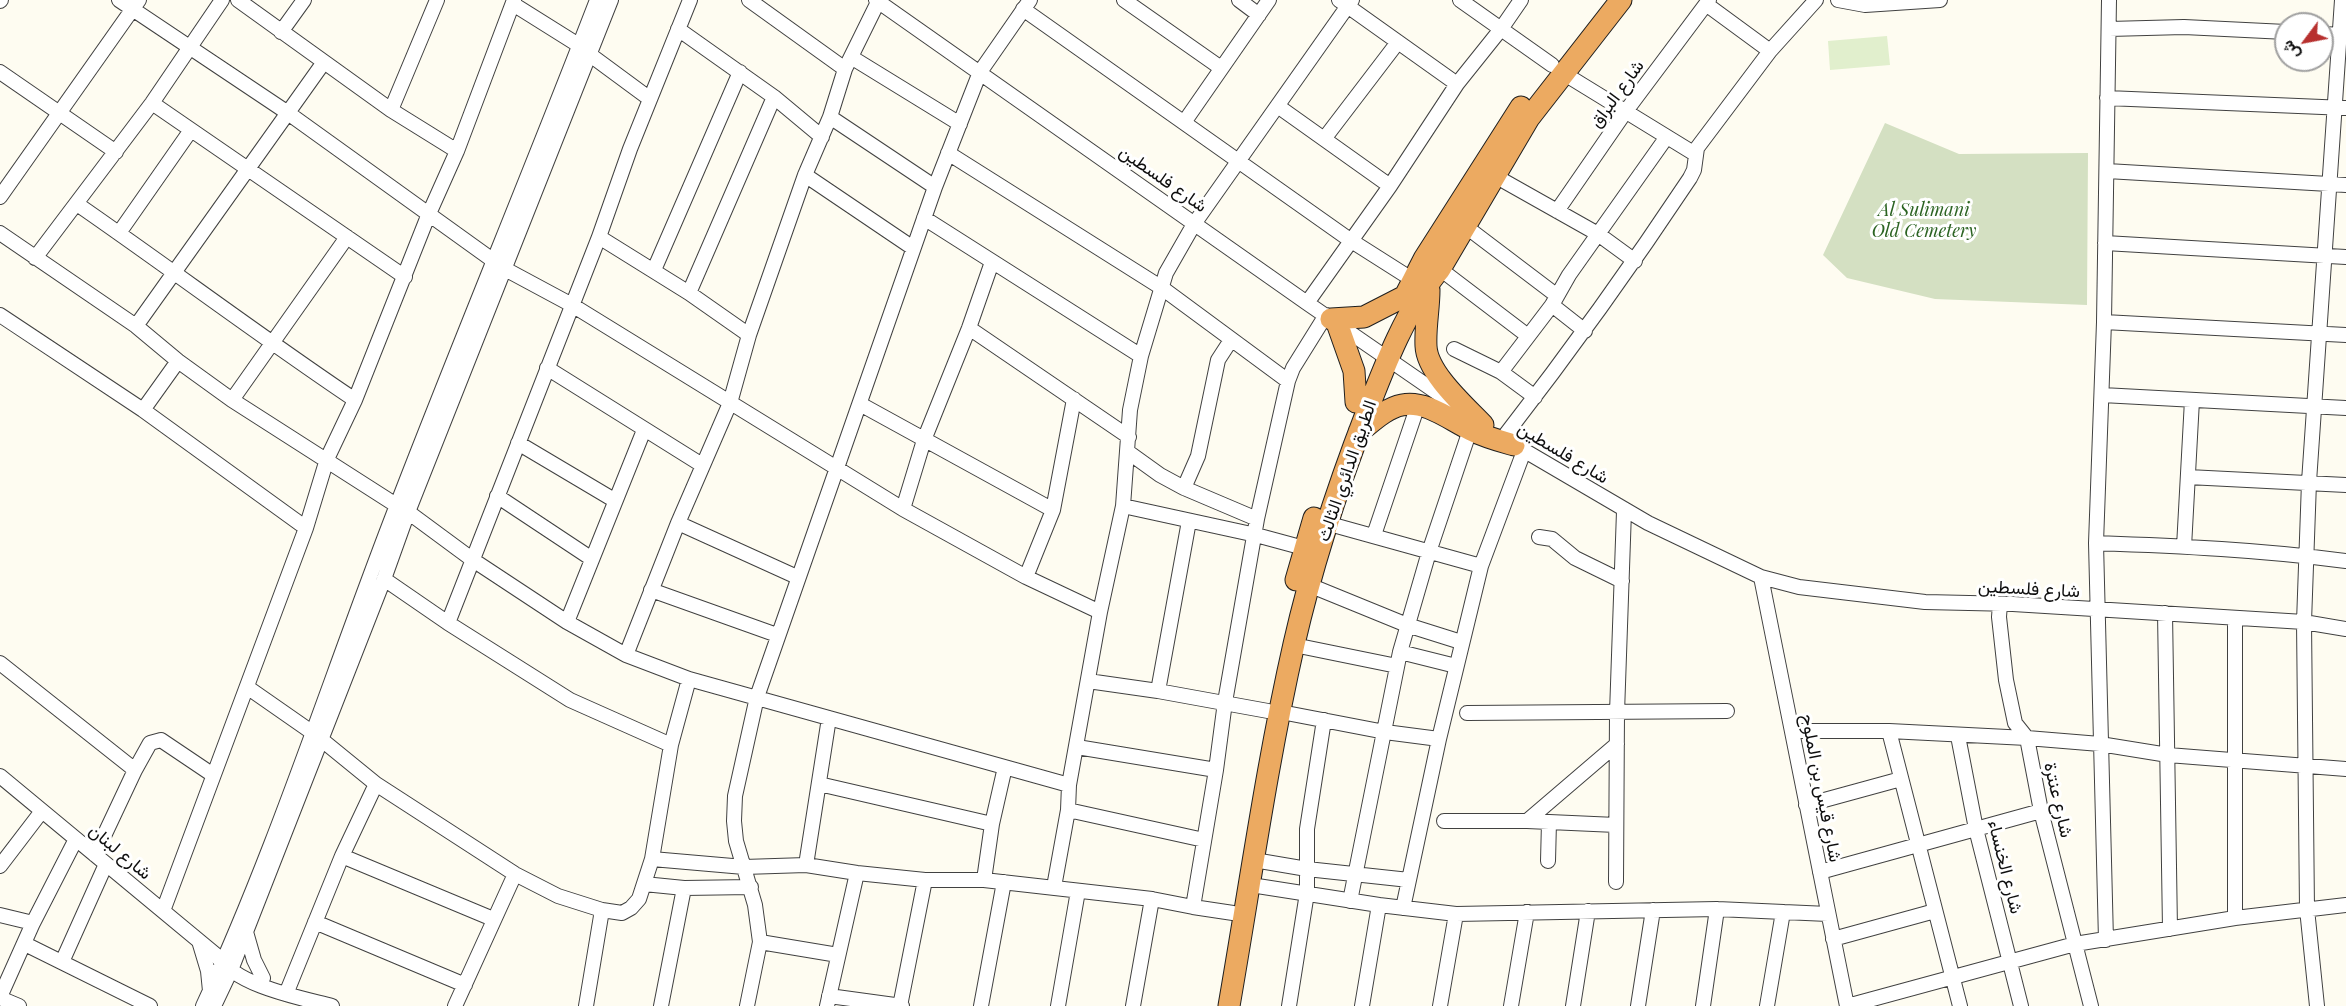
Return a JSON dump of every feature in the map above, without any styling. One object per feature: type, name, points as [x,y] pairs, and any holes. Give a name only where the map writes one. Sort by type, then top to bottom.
[{"type":"highway","name":"الطريق الدائري الثالث","points":[[1216,1006],[1304,548],[1356,402],[1422,282],[1465,226],[1558,69],[1605,0]]},
{"type":"highway","name":"الطريق الدائري الثالث","points":[[1422,282],[1424,259],[1509,122],[1621,0]]},
{"type":"highway","points":[[1356,402],[1354,371],[1331,319],[1364,317],[1422,282],[1426,349],[1432,366],[1476,427]]},
{"type":"highway","name":"الطريق الدائري الثالث","points":[[1228,1006],[1251,885],[1274,712],[1326,523],[1359,432],[1382,356]]},
{"type":"highway","points":[[1359,432],[1400,405],[1418,405],[1476,427],[1514,445]]},
{"type":"street","points":[[119,0],[136,5],[188,47],[288,113],[499,265],[572,305],[903,509],[1026,577],[1100,612]]},
{"type":"street","points":[[35,258],[152,103],[222,0]]},
{"type":"street","points":[[238,0],[391,110],[457,151]]},
{"type":"street","points":[[280,32],[304,0]]},
{"type":"street","points":[[391,110],[437,0]]},
{"type":"street","points":[[584,50],[597,0]]},
{"type":"street","points":[[203,1006],[226,962],[246,932],[402,509],[584,50],[611,0]]},
{"type":"street","points":[[448,623],[690,0]]},
{"type":"street","points":[[749,0],[848,63],[960,124]]},
{"type":"street","points":[[626,655],[678,523],[730,403],[749,335],[805,175],[830,117],[848,63],[878,0]]},
{"type":"street","name":"شارع فلسطين","points":[[878,0],[1331,319],[1476,427]]},
{"type":"street","points":[[1124,0],[1221,68]]},
{"type":"street","points":[[1239,0],[1259,15]]},
{"type":"street","points":[[1185,121],[1269,0]]},
{"type":"street","points":[[1460,0],[1558,69],[1695,154]]},
{"type":"street","points":[[1307,303],[1390,186],[1457,84],[1521,0]]},
{"type":"street","points":[[1403,908],[1461,642],[1514,445],[1535,397],[1635,261],[1690,177],[1697,148],[1770,51],[1816,0]]},
{"type":"street","points":[[1838,0],[1865,5],[1940,0]]},
{"type":"street","points":[[2106,940],[2096,543],[2104,322],[2109,0]]},
{"type":"street","points":[[2317,1006],[2307,909],[2305,556],[2329,183],[2340,107],[2342,0]]},
{"type":"street","points":[[163,911],[306,528],[327,459],[355,400],[428,216],[457,151],[513,2],[584,50],[650,99]]},
{"type":"street","points":[[747,1006],[760,942],[751,887],[736,841],[734,821],[735,796],[757,697],[934,187],[980,72],[1028,2],[1185,121],[1350,240],[1422,282],[1528,336]]},
{"type":"street","points":[[1054,887],[1068,810],[1069,785],[1100,612],[1123,506],[1130,410],[1141,356],[1166,273],[1194,224],[1279,107],[1346,2],[1457,84]]},
{"type":"street","points":[[1708,2],[1770,51]]},
{"type":"street","name":"شارع البراق","points":[[1557,211],[1626,111],[1708,2]]},
{"type":"street","points":[[0,197],[136,5]]},
{"type":"street","points":[[2109,29],[2184,27],[2274,31]]},
{"type":"street","points":[[678,29],[774,97],[822,137]]},
{"type":"street","points":[[1324,139],[1398,42]]},
{"type":"street","points":[[136,327],[324,62]]},
{"type":"street","points":[[654,270],[740,72]]},
{"type":"street","points":[[2,76],[116,152]]},
{"type":"street","points":[[688,293],[774,97]]},
{"type":"street","points":[[2107,98],[2340,107]]},
{"type":"street","points":[[152,103],[405,277]]},
{"type":"street","points":[[1279,107],[1390,186]]},
{"type":"street","points":[[830,117],[934,187]]},
{"type":"street","points":[[119,233],[191,130]]},
{"type":"street","points":[[1501,372],[1554,300],[1666,138]]},
{"type":"street","points":[[948,153],[1162,288],[1288,381]]},
{"type":"street","points":[[2106,171],[2346,184]]},
{"type":"street","points":[[805,175],[913,248]]},
{"type":"street","points":[[1495,176],[1598,234],[1635,261]]},
{"type":"street","points":[[77,204],[175,272],[271,344],[355,400]]},
{"type":"street","points":[[924,218],[1141,356]]},
{"type":"street","points":[[1465,226],[1554,300],[1585,331]]},
{"type":"street","points":[[0,233],[136,327],[232,400],[327,459],[402,509],[472,560],[567,622],[626,655],[689,679],[1069,785]]},
{"type":"street","points":[[232,400],[347,237]]},
{"type":"street","points":[[599,237],[654,270],[749,335]]},
{"type":"street","points":[[2105,243],[2346,257]]},
{"type":"street","points":[[903,509],[924,440],[969,328],[992,262]]},
{"type":"street","points":[[0,315],[143,410],[306,528]]},
{"type":"street","points":[[1192,907],[1257,519],[1288,381],[1293,368],[1331,319]]},
{"type":"street","points":[[2104,322],[2346,335]]},
{"type":"street","points":[[969,328],[1129,436]]},
{"type":"street","points":[[1184,488],[1198,456],[1218,360],[1231,340]]},
{"type":"street","points":[[1454,349],[1501,372],[1535,397]]},
{"type":"street","points":[[143,410],[178,361]]},
{"type":"street","points":[[547,368],[702,465]]},
{"type":"street","points":[[2102,395],[2346,408]]},
{"type":"street","points":[[1026,577],[1053,510],[1074,399]]},
{"type":"street","points":[[2184,546],[2192,400]]},
{"type":"street","points":[[860,404],[1053,510]]},
{"type":"street","points":[[1374,535],[1418,405]]},
{"type":"street","points":[[1350,901],[1407,624],[1429,552],[1476,427]]},
{"type":"street","points":[[567,622],[644,430]]},
{"type":"street","points":[[518,443],[614,500]]},
{"type":"street","name":"شارع فلسطين","points":[[1514,445],[1624,511],[1761,577],[1799,587],[1925,602],[2165,613],[2304,622],[2346,629]]},
{"type":"street","points":[[1128,452],[1160,475],[1184,488],[1257,519]]},
{"type":"street","points":[[2188,477],[2346,485]]},
{"type":"street","points":[[497,496],[592,560]]},
{"type":"street","points":[[1123,506],[1256,535],[1304,548]]},
{"type":"street","points":[[214,1006],[226,962],[317,736],[384,579],[402,509]]},
{"type":"street","points":[[1616,882],[1617,713],[1624,511]]},
{"type":"street","points":[[1158,691],[1189,521]]},
{"type":"street","points":[[678,523],[797,577]]},
{"type":"street","points":[[1326,523],[1481,566]]},
{"type":"street","points":[[1539,537],[1552,539],[1575,558],[1622,581]]},
{"type":"street","points":[[2096,543],[2184,546],[2346,561]]},
{"type":"street","name":"شارع قيس بن الملوح","points":[[1761,577],[1847,1006]]},
{"type":"street","points":[[384,579],[448,623],[570,700],[670,744]]},
{"type":"street","points":[[1309,585],[1407,624],[1461,642]]},
{"type":"street","points":[[651,590],[777,635]]},
{"type":"street","name":"شارع عنترة","points":[[2000,604],[1999,617],[2006,680],[2014,723],[2026,738],[2041,811],[2091,1006]]},
{"type":"street","points":[[2165,613],[2170,929]]},
{"type":"street","points":[[2235,618],[2235,918]]},
{"type":"street","points":[[1294,645],[1456,666]]},
{"type":"street","points":[[1,665],[135,770]]},
{"type":"street","points":[[247,687],[317,736],[375,784],[515,874],[558,896],[602,910],[622,913],[631,908],[639,899],[652,859],[670,744],[689,679]]},
{"type":"street","points":[[1088,681],[1225,702],[1385,732],[1439,739]]},
{"type":"street","points":[[1467,713],[1727,711]]},
{"type":"street","points":[[806,865],[829,718]]},
{"type":"street","points":[[1289,1006],[1307,893],[1307,829],[1324,720]]},
{"type":"street","points":[[1792,731],[1889,731],[2026,738],[2100,744],[2168,755],[2346,769]]},
{"type":"street","points":[[1889,731],[1960,1006]]},
{"type":"street","name":"شارع الخنساء","points":[[1958,736],[1976,829],[2021,1006]]},
{"type":"street","points":[[62,962],[135,770],[150,743],[161,740],[213,775]]},
{"type":"street","points":[[1527,821],[1617,744]]},
{"type":"street","points":[[1077,747],[1216,770]]},
{"type":"street","points":[[984,880],[992,824],[1005,767]]},
{"type":"street","name":"شارع لبنان","points":[[0,776],[199,941],[256,983],[285,994],[332,1006]]},
{"type":"street","points":[[1806,805],[1901,779]]},
{"type":"street","points":[[285,994],[342,856],[375,784]]},
{"type":"street","points":[[819,784],[992,824]]},
{"type":"street","points":[[1068,810],[1204,840]]},
{"type":"street","points":[[0,866],[42,811]]},
{"type":"street","points":[[1820,872],[2041,811]]},
{"type":"street","points":[[1444,821],[1527,821],[1616,825]]},
{"type":"street","points":[[1548,861],[1549,822]]},
{"type":"street","points":[[19,1006],[0,998],[33,923],[76,839]]},
{"type":"street","points":[[342,856],[493,919]]},
{"type":"street","points":[[652,859],[744,867],[806,865],[925,880],[984,880],[1152,899],[1233,913]]},
{"type":"street","points":[[1254,860],[1308,869],[1409,880]]},
{"type":"street","points":[[857,873],[828,1001],[901,1006],[925,880]]},
{"type":"street","points":[[455,1006],[515,874]]},
{"type":"street","points":[[981,1006],[1004,882]]},
{"type":"street","points":[[644,884],[684,888],[751,887]]},
{"type":"street","points":[[1251,885],[1350,901],[1456,914],[1717,909],[1828,914]]},
{"type":"street","points":[[661,1006],[684,888]]},
{"type":"street","points":[[1058,1006],[1078,891]]},
{"type":"street","points":[[1133,1006],[1152,899]]},
{"type":"street","points":[[1362,1006],[1379,905]]},
{"type":"street","points":[[1847,1006],[2075,944],[2235,918],[2346,905]]},
{"type":"street","points":[[1702,1006],[1717,909]]},
{"type":"street","points":[[586,1006],[602,910]]},
{"type":"street","points":[[1638,1006],[1653,910]]},
{"type":"street","points":[[1833,939],[1935,910]]},
{"type":"street","points":[[1573,1006],[1588,911]]},
{"type":"street","points":[[1511,1006],[1527,912]]},
{"type":"street","points":[[1767,1006],[1783,912]]},
{"type":"street","points":[[1440,1006],[1456,914]]},
{"type":"street","points":[[0,915],[33,923]]},
{"type":"street","points":[[315,922],[465,985]]},
{"type":"street","points":[[246,932],[254,960],[263,978]]},
{"type":"street","points":[[199,941],[208,971],[210,991]]},
{"type":"street","points":[[760,942],[838,955]]},
{"type":"street","points":[[25,944],[150,1006]]},
{"type":"street","name":"شارع لبنان","points":[[226,962],[263,978],[285,994]]},
{"type":"green space","points":[[1887,36],[1890,65],[1830,70],[1828,41]]},
{"type":"green space","name":"Al Sulimani Old Cemetery","points":[[1885,123],[1959,154],[2088,153],[2087,305],[1935,299],[1847,278],[1823,255]]}]
